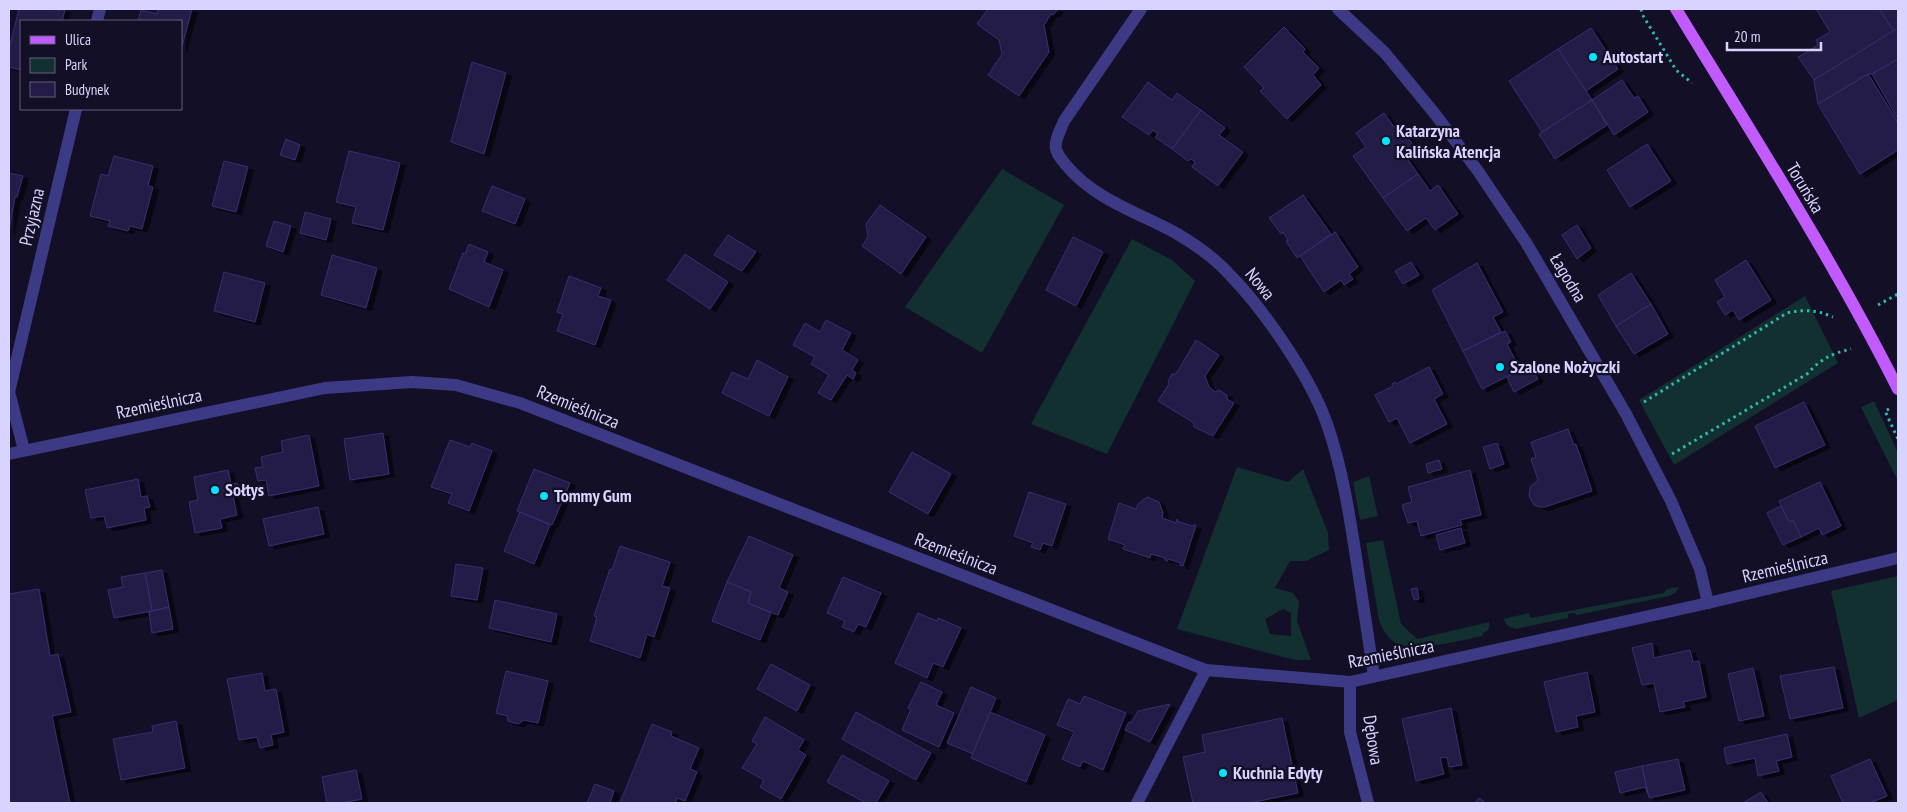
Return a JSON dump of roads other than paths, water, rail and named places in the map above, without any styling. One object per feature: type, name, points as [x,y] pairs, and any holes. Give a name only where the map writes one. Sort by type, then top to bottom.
[{"type":"main road","name":"Toruńska","points":[[1676,9],[1836,274],[1898,389]]},
{"type":"street","name":"Nowa","points":[[1141,9],[1064,121],[1059,133],[1056,149],[1076,177],[1100,194],[1173,232],[1212,257],[1247,294],[1294,361],[1312,391],[1326,423],[1346,492],[1374,676]]},
{"type":"street","name":"Łagodna","points":[[1338,9],[1385,53],[1435,114],[1478,171],[1527,244],[1626,414],[1653,466],[1690,544],[1700,569],[1708,603]]},
{"type":"street","name":"Przyjazna","points":[[24,450],[9,392],[76,110]]},
{"type":"street","name":"Rzemieślnicza","points":[[9,454],[325,388],[412,382],[456,385],[520,403],[1206,670],[1350,682],[1708,603],[1898,558]]},
{"type":"street","points":[[1137,803],[1206,670]]},
{"type":"street","name":"Dębowa","points":[[1350,682],[1350,732],[1368,803]]},
{"type":"place","name":"Autostart","points":[[1593,57]]},
{"type":"place","name":"Katarzyna Kalińska Atencja","points":[[1386,141]]},
{"type":"place","name":"Szalone Nożyczki","points":[[1500,367]]},
{"type":"place","name":"Sołtys","points":[[215,490]]},
{"type":"place","name":"Tommy Gum","points":[[544,496]]},
{"type":"place","name":"Kuchnia Edyty","points":[[1223,773]]}]
